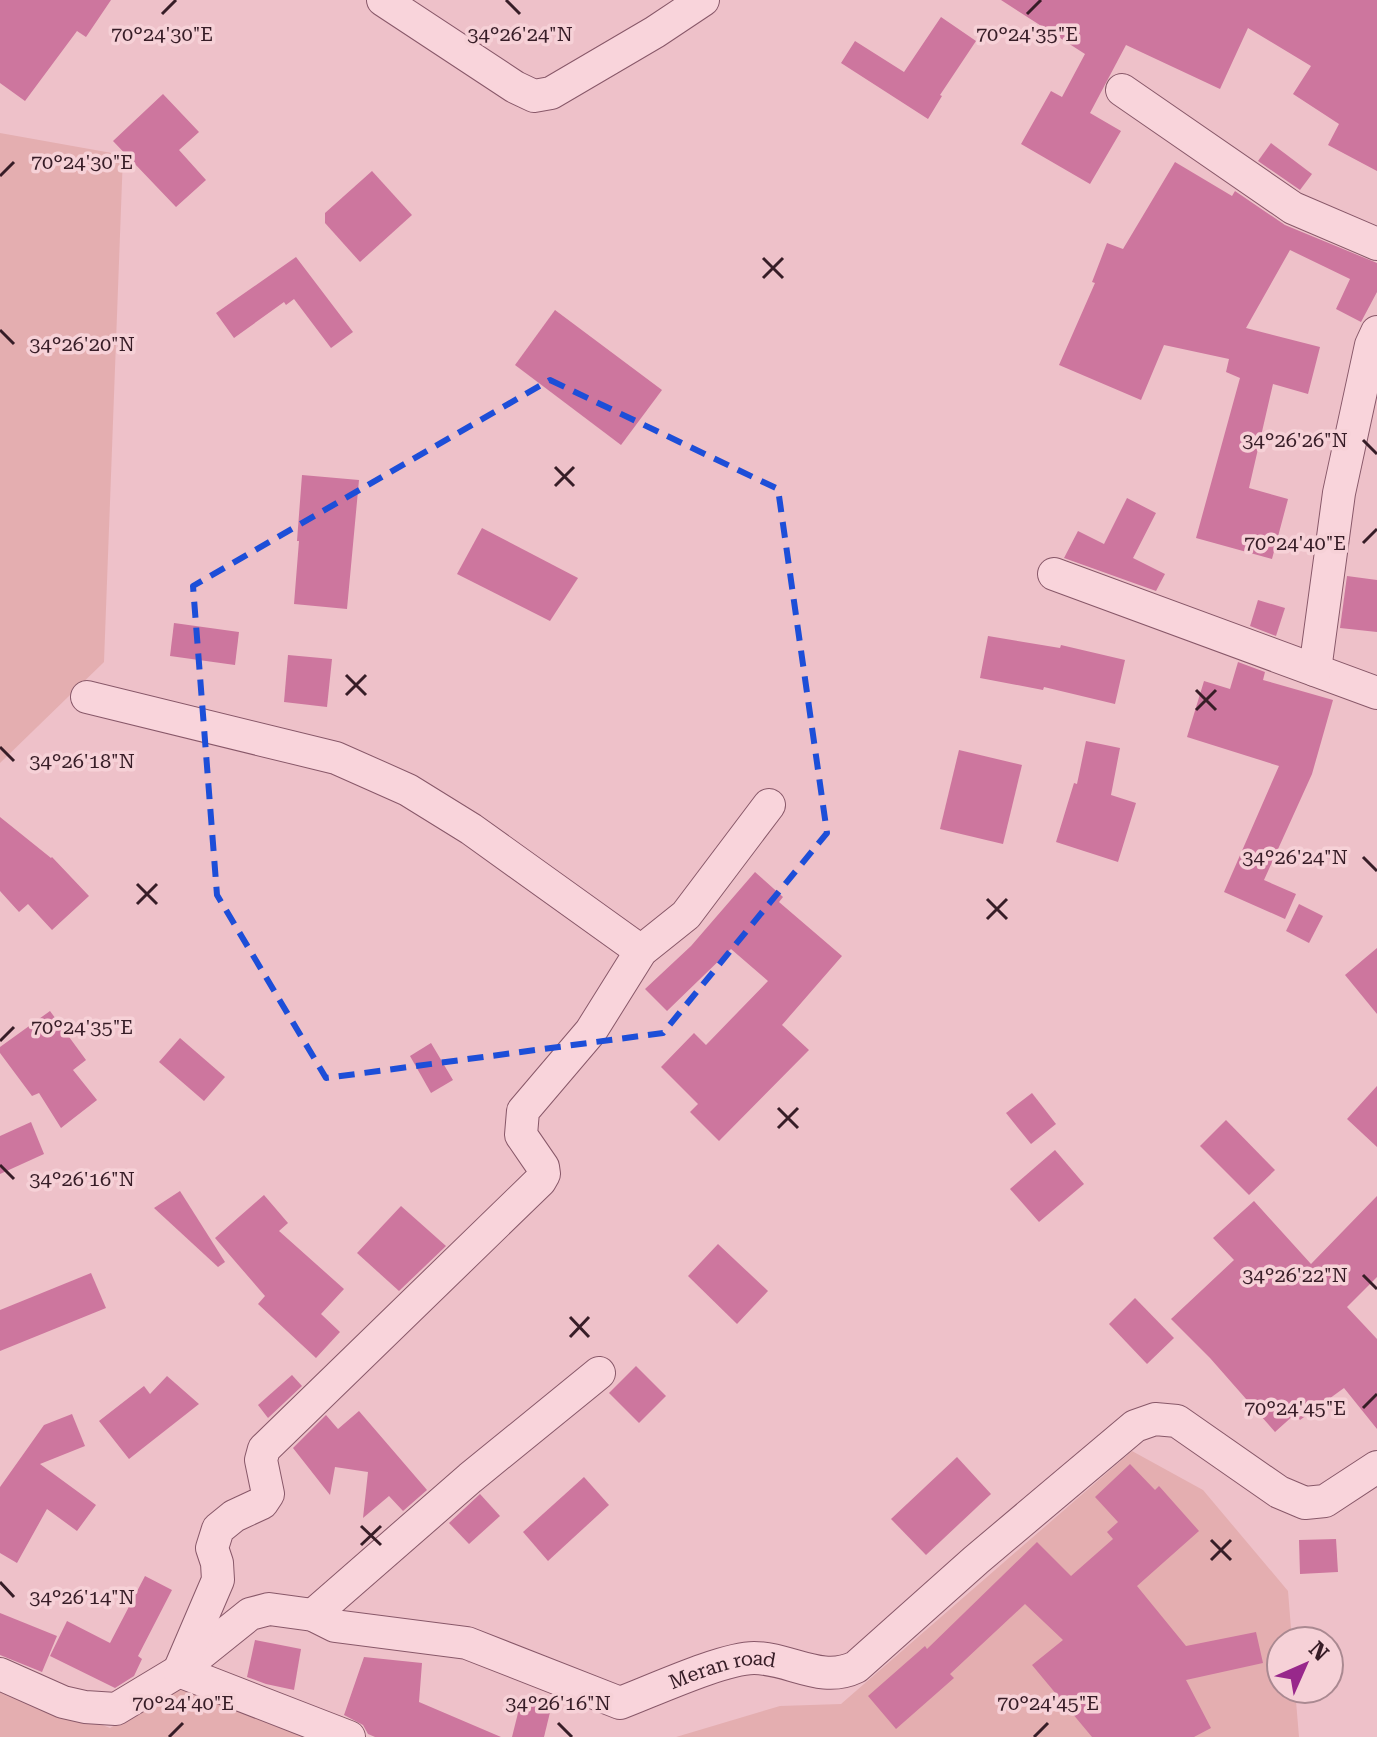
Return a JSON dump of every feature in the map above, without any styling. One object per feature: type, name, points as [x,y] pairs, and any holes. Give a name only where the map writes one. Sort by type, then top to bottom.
[{"type":"street","points":[[383,0],[515,87],[534,96],[551,93],[703,0]]},
{"type":"street","points":[[1122,90],[1293,208],[1377,244]]},
{"type":"street","points":[[1315,670],[1339,493],[1371,345],[1377,332]]},
{"type":"street","points":[[1054,574],[1377,693]]},
{"type":"street","points":[[87,697],[336,758],[408,790],[471,829],[641,951]]},
{"type":"street","points":[[349,1737],[179,1671],[218,1580],[212,1548],[218,1529],[234,1516],[262,1503],[268,1494],[261,1460],[264,1449],[540,1181],[544,1174],[543,1167],[521,1135],[523,1111],[591,1031],[641,951],[686,915],[769,805]]},
{"type":"street","points":[[313,1615],[470,1478],[599,1373]]},
{"type":"street","name":"Meran road","points":[[0,1674],[63,1702],[116,1709],[179,1671],[250,1614],[269,1609],[313,1615],[335,1626],[467,1643],[620,1703],[725,1664],[755,1658],[828,1674],[842,1673],[856,1667],[976,1560],[1135,1426],[1155,1419],[1177,1421],[1279,1492],[1305,1503],[1325,1501],[1377,1467]]},
{"type":"highlighted area","points":[[550,380],[778,489],[827,833],[663,1033],[326,1078],[217,895],[193,586]]},
{"type":"shaded area","points":[[0,133],[123,155],[104,662],[0,763]]},
{"type":"shaded area","points":[[1132,1451],[1203,1490],[1288,1591],[1291,1625],[1265,1625],[1265,1705],[1296,1705],[1299,1737],[676,1737],[780,1706],[841,1704]]},
{"type":"shaded area","points":[[0,1684],[110,1728],[177,1688],[311,1737],[0,1737]]},
{"type":"building","points":[[0,0],[111,0],[86,37],[77,31],[25,101],[0,83]]},
{"type":"building","points":[[1001,0],[1377,0],[1377,171],[1328,145],[1339,124],[1293,94],[1311,66],[1248,28],[1220,89],[1126,45],[1090,113],[1121,131],[1090,184],[1021,144],[1051,91],[1062,97],[1085,54]]},
{"type":"building","points":[[941,17],[976,41],[928,119],[841,63],[855,41],[904,72]]},
{"type":"building","points":[[163,94],[199,132],[179,150],[206,180],[176,207],[113,141]]},
{"type":"building","points":[[1271,143],[1312,174],[1300,190],[1258,161]]},
{"type":"building","points":[[1175,162],[1232,196],[1235,191],[1285,225],[1377,263],[1377,292],[1361,322],[1336,309],[1350,279],[1290,250],[1246,328],[1320,347],[1308,394],[1273,384],[1249,488],[1288,499],[1272,559],[1196,538],[1240,378],[1226,372],[1229,359],[1164,345],[1141,400],[1059,365],[1095,283],[1092,282],[1107,243],[1123,249]]},
{"type":"building","points":[[372,171],[412,215],[360,262],[325,223],[325,213]]},
{"type":"building","points":[[296,257],[353,332],[331,348],[294,299],[286,305],[284,302],[234,338],[216,313]]},
{"type":"building","points":[[555,310],[662,390],[621,445],[515,365]]},
{"type":"building","points":[[302,475],[359,480],[347,609],[294,604]]},
{"type":"building","points":[[1127,498],[1156,513],[1133,558],[1165,574],[1156,591],[1064,558],[1078,531],[1104,544]]},
{"type":"building","points":[[482,528],[578,578],[550,621],[457,574]]},
{"type":"building","points":[[1347,576],[1377,580],[1377,632],[1340,628]]},
{"type":"building","points":[[1258,600],[1285,608],[1276,636],[1250,626]]},
{"type":"building","points":[[174,623],[239,632],[235,665],[170,656]]},
{"type":"building","points":[[988,636],[1060,648],[1061,645],[1125,660],[1115,704],[1044,687],[1043,690],[980,678]]},
{"type":"building","points":[[288,655],[332,659],[327,707],[284,702]]},
{"type":"building","points":[[1238,662],[1265,672],[1263,680],[1333,700],[1312,774],[1264,880],[1296,894],[1285,919],[1224,892],[1279,766],[1187,737],[1204,681],[1230,689]]},
{"type":"building","points":[[1086,741],[1120,748],[1111,795],[1136,803],[1118,862],[1056,842],[1074,783],[1077,784]]},
{"type":"building","points":[[959,750],[1022,765],[1003,844],[940,829]]},
{"type":"building","points":[[0,817],[52,857],[89,896],[52,930],[28,904],[19,912],[0,891]]},
{"type":"building","points":[[755,872],[783,897],[779,902],[842,956],[782,1025],[809,1050],[719,1141],[690,1112],[698,1104],[661,1067],[694,1033],[706,1045],[768,981],[731,949],[667,1011],[645,989],[691,946]]},
{"type":"building","points":[[1299,904],[1323,916],[1309,943],[1286,931]]},
{"type":"building","points":[[1377,948],[1377,1014],[1345,975]]},
{"type":"building","points":[[50,1011],[86,1060],[73,1070],[97,1100],[61,1128],[39,1093],[32,1096],[0,1053],[0,1047]]},
{"type":"building","points":[[180,1038],[225,1077],[204,1101],[159,1062]]},
{"type":"building","points":[[431,1043],[453,1080],[431,1093],[410,1056]]},
{"type":"building","points":[[1377,1086],[1377,1147],[1347,1119]]},
{"type":"building","points":[[1032,1093],[1056,1124],[1031,1144],[1006,1113]]},
{"type":"building","points":[[1226,1120],[1275,1170],[1249,1195],[1200,1146]]},
{"type":"building","points":[[31,1122],[44,1154],[0,1174],[0,1136]]},
{"type":"building","points":[[1055,1150],[1084,1184],[1039,1222],[1010,1189]]},
{"type":"building","points":[[180,1191],[225,1262],[218,1267],[154,1208]]},
{"type":"building","points":[[264,1195],[288,1223],[279,1231],[344,1289],[321,1314],[340,1332],[316,1358],[258,1304],[265,1296],[215,1238]]},
{"type":"building","points":[[1377,1196],[1377,1277],[1347,1307],[1377,1339],[1377,1429],[1344,1388],[1300,1420],[1295,1414],[1275,1432],[1171,1319],[1234,1260],[1213,1238],[1254,1201],[1311,1264]]},
{"type":"building","points":[[401,1206],[446,1246],[399,1291],[357,1253]]},
{"type":"building","points":[[718,1244],[768,1291],[737,1324],[688,1276]]},
{"type":"building","points":[[91,1273],[106,1308],[0,1351],[0,1310]]},
{"type":"building","points":[[1135,1298],[1174,1338],[1147,1364],[1109,1324]]},
{"type":"building","points":[[636,1366],[666,1396],[639,1423],[609,1393]]},
{"type":"building","points":[[292,1375],[302,1386],[268,1418],[258,1405]]},
{"type":"building","points":[[167,1376],[199,1404],[129,1459],[99,1421],[144,1386],[150,1394]]},
{"type":"building","points":[[359,1411],[427,1490],[403,1511],[389,1496],[363,1518],[368,1472],[335,1467],[330,1495],[293,1448],[326,1415],[338,1429]]},
{"type":"building","points":[[72,1414],[85,1446],[40,1464],[96,1505],[77,1531],[47,1509],[17,1563],[0,1553],[0,1487],[44,1425]]},
{"type":"building","points":[[957,1457],[991,1494],[926,1555],[891,1519]]},
{"type":"building","points":[[1130,1464],[1155,1490],[1159,1486],[1199,1531],[1137,1586],[1186,1646],[1256,1632],[1263,1663],[1186,1680],[1211,1728],[1194,1737],[1092,1737],[1032,1665],[1063,1640],[1025,1604],[950,1674],[954,1678],[896,1729],[868,1696],[925,1646],[927,1649],[1037,1542],[1071,1576],[1113,1539],[1107,1532],[1118,1522],[1095,1497]]},
{"type":"building","points":[[584,1477],[609,1505],[548,1561],[523,1532]]},
{"type":"building","points":[[480,1494],[500,1516],[469,1544],[449,1523]]},
{"type":"building","points":[[1336,1539],[1338,1572],[1300,1574],[1299,1540]]},
{"type":"building","points":[[145,1576],[172,1590],[138,1656],[142,1659],[134,1676],[115,1688],[50,1656],[67,1621],[110,1643]]},
{"type":"building","points":[[0,1613],[57,1636],[42,1672],[0,1655]]},
{"type":"building","points":[[255,1640],[301,1649],[294,1690],[247,1677]]},
{"type":"building","points":[[364,1657],[422,1663],[419,1702],[501,1737],[375,1737],[368,1734],[363,1725],[344,1715]]},
{"type":"building","points":[[522,1697],[552,1704],[544,1737],[512,1737]]}]
